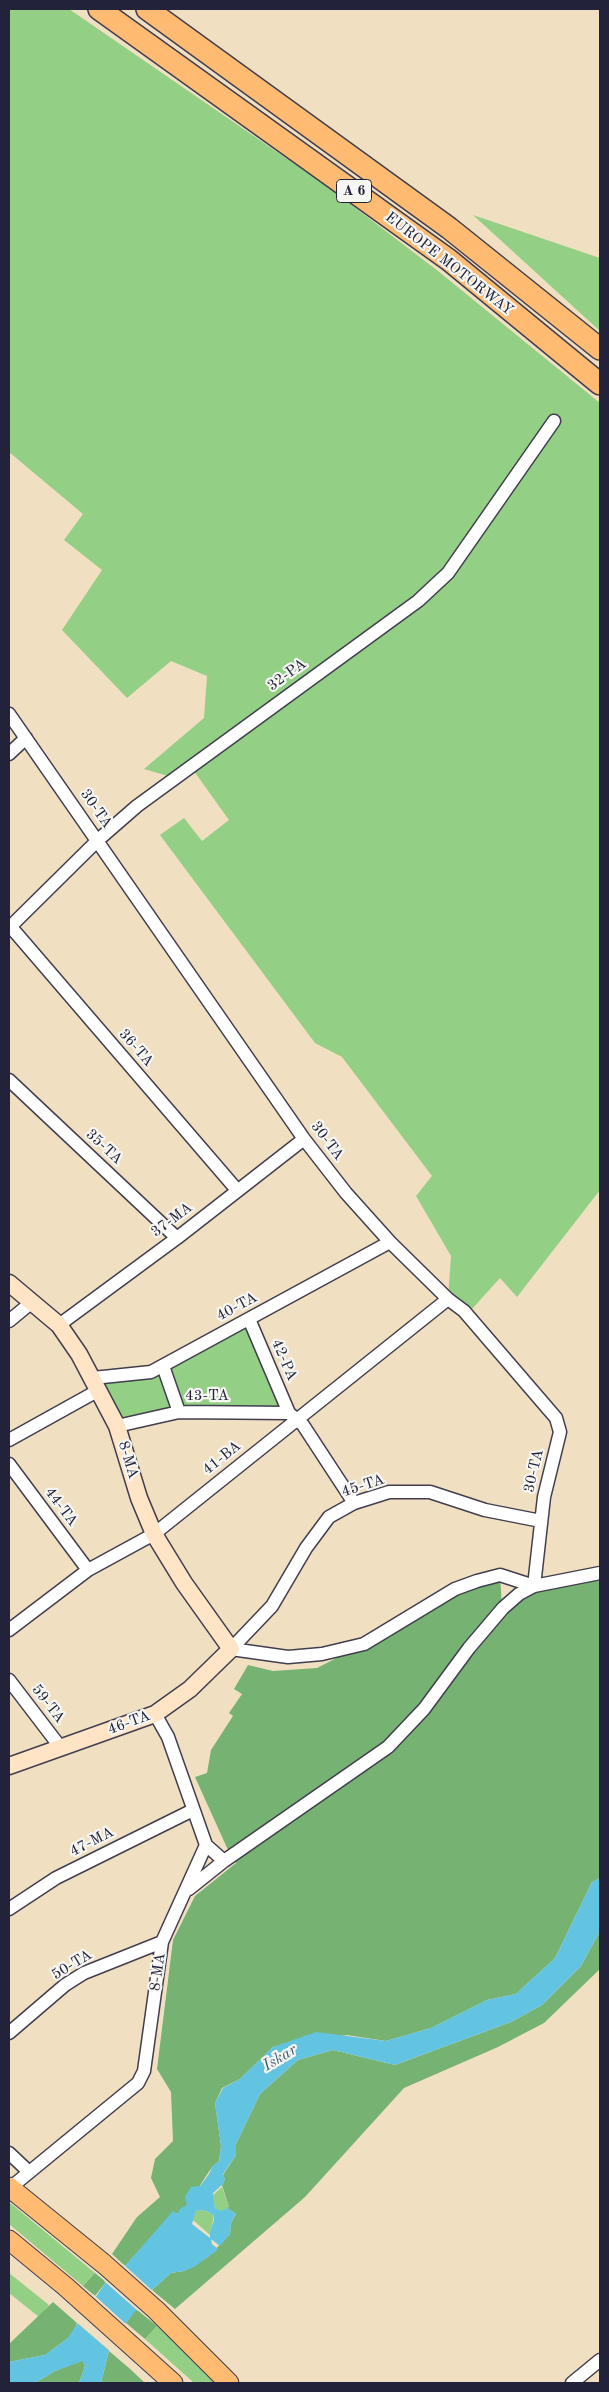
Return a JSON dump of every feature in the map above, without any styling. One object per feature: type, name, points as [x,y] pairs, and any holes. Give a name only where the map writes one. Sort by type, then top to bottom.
[{"type":"highway","name":"EUROPE MOTORWAY","points":[[100,9],[449,260],[600,384]]},
{"type":"highway","name":"EUROPE MOTORWAY","points":[[147,9],[449,228],[600,349]]},
{"type":"main road","points":[[9,2187],[104,2264],[156,2310],[229,2383]]},
{"type":"main road","points":[[9,2240],[66,2287],[173,2383]]},
{"type":"main road","points":[[9,2246],[28,2255]]},
{"type":"street","name":"32-РА","points":[[10,927],[98,840],[182,772],[418,601],[448,573],[554,420]]},
{"type":"street","name":"30-ТА","points":[[9,714],[304,1139],[346,1193],[390,1242],[448,1300],[464,1311],[550,1407],[560,1432],[541,1521],[534,1586]]},
{"type":"street","points":[[9,754],[26,738]]},
{"type":"street","name":"36-ТА","points":[[10,927],[237,1190]]},
{"type":"street","name":"35-ТА","points":[[9,1080],[177,1238]]},
{"type":"street","name":"37-МА","points":[[59,1325],[177,1238],[304,1139]]},
{"type":"street","name":"40-ТА","points":[[9,1440],[96,1384],[151,1372],[390,1242]]},
{"type":"street","name":"8-МА","points":[[9,1283],[59,1325],[96,1384],[117,1426],[139,1498],[154,1534],[184,1583],[231,1649]]},
{"type":"street","name":"41-ВА","points":[[9,1630],[88,1570],[154,1534],[293,1416],[448,1300]]},
{"type":"street","points":[[9,1321],[32,1302]]},
{"type":"street","name":"42-РА","points":[[250,1319],[293,1416],[303,1425],[354,1502]]},
{"type":"street","points":[[163,1366],[179,1412]]},
{"type":"street","name":"43-ТА","points":[[117,1426],[179,1412],[293,1416]]},
{"type":"street","name":"44-ТА","points":[[9,1464],[88,1570]]},
{"type":"street","name":"45-ТА","points":[[231,1649],[272,1606],[306,1548],[329,1517],[354,1502],[389,1492],[430,1492],[485,1510],[541,1521]]},
{"type":"street","points":[[187,1890],[224,1861],[388,1747],[424,1709],[502,1608],[518,1594],[534,1586],[600,1573]]},
{"type":"street","points":[[231,1649],[288,1657],[322,1654],[364,1644],[456,1589],[477,1581],[500,1575],[534,1586]]},
{"type":"street","name":"46-ТА","points":[[9,1766],[155,1714],[190,1690],[231,1649]]},
{"type":"street","name":"59-ТА","points":[[9,1680],[61,1748]]},
{"type":"street","points":[[155,1714],[168,1737],[206,1845],[224,1861]]},
{"type":"street","name":"47-МА","points":[[9,1909],[56,1878],[193,1810]]},
{"type":"street","name":"8-МА","points":[[9,2187],[138,2082],[144,2071],[162,1942],[206,1845]]},
{"type":"street","name":"50-ТА","points":[[9,2033],[65,1986],[84,1973],[162,1942]]},
{"type":"street","points":[[9,2153],[28,2171]]},
{"type":"street","points":[[572,2383],[600,2360]]},
{"type":"green space","points":[[9,9],[69,9],[328,187],[438,271],[600,403],[600,1190],[517,1297],[500,1278],[472,1309],[448,1299],[451,1256],[416,1196],[432,1176],[342,1057],[315,1043],[160,835],[184,818],[202,841],[229,820],[191,767],[175,778],[144,769],[204,718],[207,676],[171,661],[127,698],[62,630],[102,570],[64,540],[83,514],[9,452]]},
{"type":"green space","points":[[473,215],[600,258],[600,331],[589,321]]},
{"type":"green space","points":[[249,1319],[289,1413],[179,1412],[117,1426],[93,1378],[134,1374]]},
{"type":"green space","points":[[598,1574],[600,1584],[600,1878],[592,1882],[555,1958],[516,1994],[487,2000],[431,2028],[386,2041],[347,2035],[273,2047],[240,2079],[222,2088],[215,2103],[221,2146],[219,2161],[212,2167],[187,2205],[177,2214],[174,2212],[125,2266],[112,2254],[137,2217],[160,2197],[151,2178],[155,2159],[173,2141],[171,2092],[157,2069],[173,1940],[195,1896],[236,1863],[228,1850],[195,1777],[207,1773],[211,1750],[233,1716],[229,1713],[242,1694],[234,1689],[248,1665],[273,1671],[317,1668],[364,1644],[406,1617],[500,1575],[502,1607],[519,1594]]},
{"type":"green space","points":[[600,1931],[600,1969],[544,2023],[498,2047],[404,2088],[305,2197],[175,2309],[152,2290],[171,2273],[184,2271],[208,2257],[230,2234],[231,2223],[236,2214],[227,2208],[229,2207],[222,2185],[225,2179],[223,2175],[236,2155],[236,2144],[260,2094],[298,2060],[333,2050],[395,2065],[511,2022],[542,2005],[581,1966]]},
{"type":"green space","points":[[222,2187],[229,2207],[221,2212],[215,2208],[213,2195]]},
{"type":"green space","points":[[9,2202],[95,2273],[83,2286],[9,2224]]},
{"type":"green space","points":[[204,2210],[214,2215],[210,2235],[193,2220],[196,2211]]},
{"type":"green space","points":[[9,2273],[49,2305],[39,2317],[9,2293]]},
{"type":"green space","points":[[95,2273],[106,2282],[95,2296],[83,2286]]},
{"type":"green space","points":[[53,2302],[77,2323],[74,2331],[67,2339],[45,2355],[9,2362],[9,2344]]},
{"type":"green space","points":[[136,2309],[157,2326],[145,2339],[126,2323]]},
{"type":"green space","points":[[157,2326],[217,2383],[194,2383],[145,2339]]},
{"type":"green space","points":[[109,2351],[129,2368],[145,2383],[101,2383]]},
{"type":"green space","points":[[83,2360],[85,2366],[79,2383],[35,2383],[55,2371]]},
{"type":"water","name":"Iskar","points":[[600,1878],[600,1931],[581,1966],[542,2005],[511,2022],[395,2065],[333,2050],[298,2060],[260,2094],[236,2144],[236,2155],[223,2174],[225,2179],[222,2185],[213,2193],[215,2208],[221,2211],[227,2208],[236,2214],[231,2223],[230,2234],[220,2246],[211,2239],[212,2244],[218,2249],[215,2252],[194,2267],[171,2273],[152,2290],[126,2323],[109,2351],[101,2383],[79,2383],[85,2366],[83,2361],[55,2371],[35,2383],[9,2383],[9,2362],[45,2355],[67,2339],[106,2282],[125,2266],[173,2211],[177,2214],[181,2208],[187,2205],[185,2197],[191,2187],[200,2186],[212,2167],[219,2161],[221,2146],[215,2103],[223,2088],[240,2079],[273,2047],[316,2032],[386,2041],[431,2028],[487,2000],[516,1994],[555,1958],[592,1882]],"holes":[[[204,2210],[214,2215],[210,2238],[192,2224],[196,2211]]]},
{"type":"pier","points":[[123,2264],[154,2292],[138,2311],[104,2281]]},
{"type":"pier","points":[[93,2294],[127,2325],[111,2352],[75,2321]]}]
